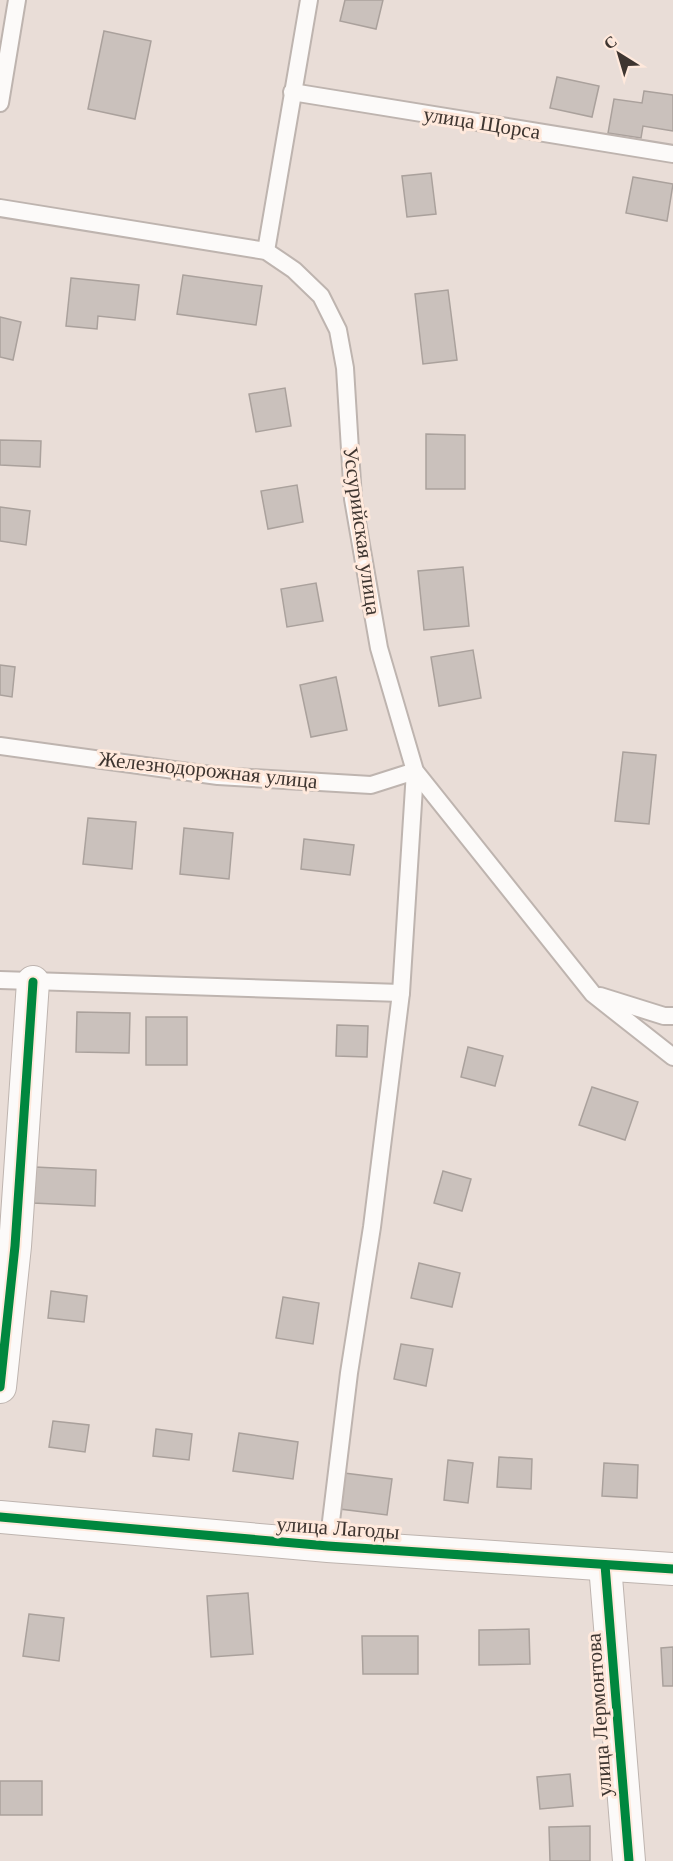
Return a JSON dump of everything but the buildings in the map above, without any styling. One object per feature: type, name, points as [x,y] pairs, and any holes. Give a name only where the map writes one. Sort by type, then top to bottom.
[{"type":"street","points":[[0,1387],[15,1246],[33,982]]},
{"type":"street","name":"улица Лагоды","points":[[0,1517],[328,1546],[673,1569]]},
{"type":"street","name":"улица Лермонтова","points":[[605,1565],[628,1861]]},
{"type":"lane","points":[[0,103],[17,0]]},
{"type":"lane","points":[[0,208],[266,251],[309,0]]},
{"type":"lane","name":"улица Щорса","points":[[292,92],[673,154]]},
{"type":"lane","name":"Уссурийская улица","points":[[266,251],[294,270],[321,296],[338,330],[345,368],[353,499],[379,648],[415,771],[593,994],[673,1057]]},
{"type":"lane","name":"Железнодорожная улица","points":[[0,746],[218,776],[371,785],[415,771]]},
{"type":"lane","points":[[328,1546],[349,1372],[372,1227],[401,993],[415,771]]},
{"type":"lane","points":[[0,980],[401,993]]},
{"type":"lane","points":[[593,994],[673,1016]]},
{"type":"cycle path","points":[[0,1387],[15,1246],[33,982]]},
{"type":"cycle path","points":[[0,1517],[328,1546],[673,1569]]},
{"type":"cycle path","points":[[605,1565],[629,1861]]}]
